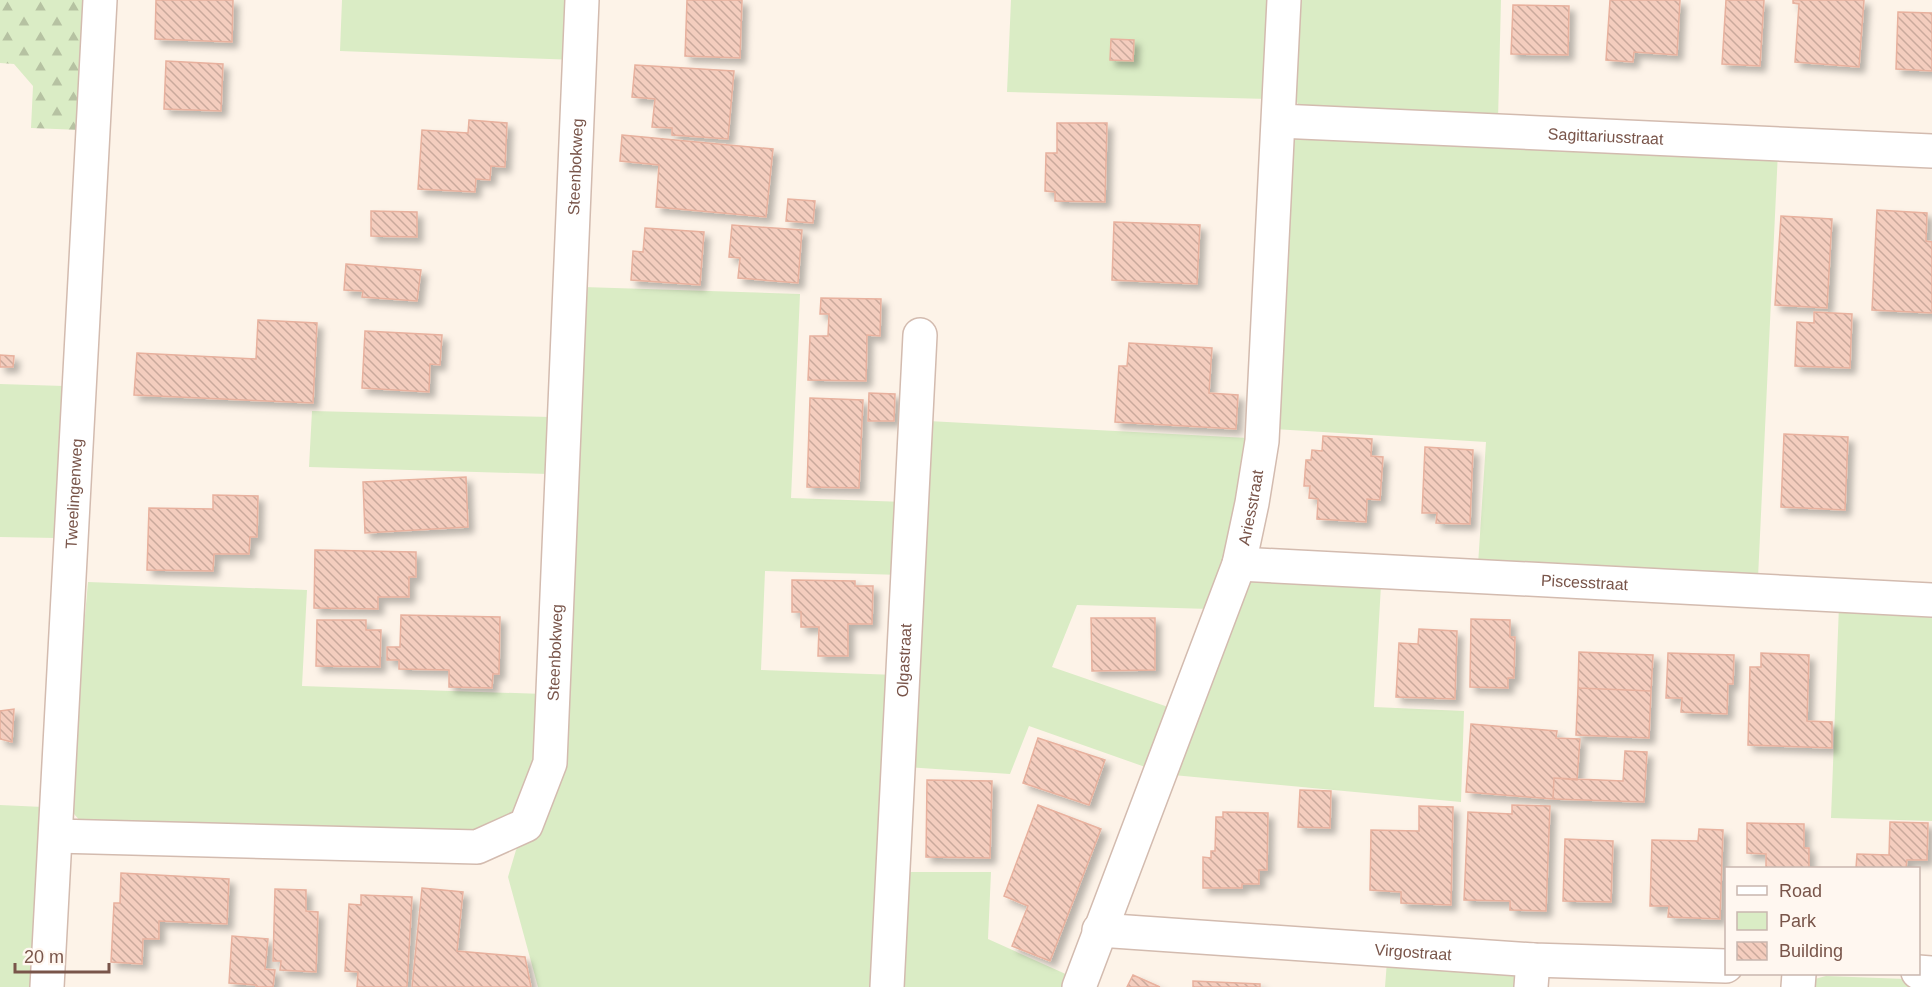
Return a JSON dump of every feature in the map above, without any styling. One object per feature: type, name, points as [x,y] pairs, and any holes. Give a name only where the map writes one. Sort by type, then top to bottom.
[{"type":"street","name":"Tweelingenweg","points":[[47,987],[100,0]]},
{"type":"street","name":"Steenbokweg","points":[[56,837],[477,847],[526,825],[550,763],[582,0]]},
{"type":"street","name":"Ariesstraat","points":[[1079,987],[1239,564],[1252,502],[1262,441],[1284,0]]},
{"type":"street","name":"Sagittariusstraat","points":[[1279,121],[1932,151]]},
{"type":"street","name":"Olgastraat","points":[[887,987],[920,335]]},
{"type":"street","name":"Piscesstraat","points":[[1239,564],[1932,600]]},
{"type":"street","name":"Virgostraat","points":[[1099,930],[1532,973],[1725,966]]},
{"type":"green space","points":[[0,0],[87,0],[81,130],[31,128],[33,86],[14,64],[0,63]]},
{"type":"green space","points":[[342,0],[579,0],[577,60],[340,51]]},
{"type":"green space","points":[[1011,0],[1273,0],[1268,99],[1007,92]]},
{"type":"green space","points":[[1295,0],[1501,0],[1498,120],[1311,109],[1298,104],[1293,94]]},
{"type":"green space","points":[[1296,138],[1778,151],[1758,578],[1478,565],[1486,442],[1274,429],[1291,147]]},
{"type":"green space","points":[[583,287],[800,294],[791,498],[905,502],[902,575],[765,571],[761,670],[896,675],[878,987],[538,987],[508,877],[516,850],[527,832]]},
{"type":"green space","points":[[0,384],[64,386],[57,538],[0,537]]},
{"type":"green space","points":[[312,411],[551,417],[548,474],[309,467]]},
{"type":"green space","points":[[928,421],[1248,438],[1237,522],[1209,609],[1077,605],[1052,667],[1171,708],[1148,768],[1029,726],[1010,774],[906,767]]},
{"type":"green space","points":[[1261,578],[1381,585],[1374,707],[1464,711],[1461,802],[1173,775],[1249,583]]},
{"type":"green space","points":[[88,582],[307,590],[302,686],[544,694],[540,764],[517,814],[473,835],[81,822],[68,807]]},
{"type":"green space","points":[[1839,605],[1932,609],[1932,821],[1831,818]]},
{"type":"green space","points":[[0,805],[43,807],[32,987],[0,987]]},
{"type":"green space","points":[[902,872],[991,872],[988,939],[1070,976],[1066,987],[895,987]]},
{"type":"green space","points":[[1387,961],[1511,966],[1527,987],[1385,987]]},
{"type":"green space","points":[[1826,976],[1932,980],[1932,987],[1806,987],[1811,980]]},
{"type":"building","points":[[156,0],[233,0],[232,42],[155,39]]},
{"type":"building","points":[[687,0],[742,0],[740,58],[685,56]]},
{"type":"building","points":[[1610,0],[1680,0],[1677,55],[1634,52],[1633,62],[1606,60]]},
{"type":"building","points":[[1726,0],[1764,0],[1760,66],[1722,64]]},
{"type":"building","points":[[1793,0],[1864,0],[1859,67],[1795,62],[1799,4],[1793,3]]},
{"type":"building","points":[[1513,5],[1569,6],[1568,55],[1511,54]]},
{"type":"building","points":[[1898,12],[1932,13],[1932,71],[1896,69]]},
{"type":"building","points":[[1111,39],[1134,40],[1133,61],[1110,60]]},
{"type":"building","points":[[166,61],[223,64],[221,111],[164,109]]},
{"type":"building","points":[[635,65],[734,71],[728,139],[672,135],[672,128],[652,127],[655,99],[632,97]]},
{"type":"building","points":[[469,120],[507,123],[505,167],[491,166],[490,180],[476,179],[475,192],[418,189],[422,130],[468,133]]},
{"type":"building","points":[[1057,123],[1107,123],[1105,202],[1055,201],[1055,192],[1045,191],[1046,153],[1057,153]]},
{"type":"building","points":[[622,135],[773,149],[766,217],[656,207],[659,165],[620,161]]},
{"type":"building","points":[[788,199],[815,201],[813,223],[786,221]]},
{"type":"building","points":[[1877,210],[1927,213],[1926,241],[1932,242],[1932,313],[1872,310]]},
{"type":"building","points":[[371,211],[417,212],[417,237],[371,236]]},
{"type":"building","points":[[1781,216],[1832,219],[1827,308],[1775,305]]},
{"type":"building","points":[[1114,222],[1200,225],[1197,284],[1112,280]]},
{"type":"building","points":[[732,225],[802,230],[798,283],[738,278],[740,258],[729,257]]},
{"type":"building","points":[[645,228],[704,232],[700,285],[631,280],[633,251],[643,252]]},
{"type":"building","points":[[346,264],[421,270],[417,301],[362,297],[363,291],[344,290]]},
{"type":"building","points":[[821,298],[881,299],[880,336],[867,335],[866,381],[808,380],[810,336],[828,336],[829,314],[820,314]]},
{"type":"building","points":[[1814,312],[1852,314],[1850,368],[1795,366],[1797,322],[1814,323]]},
{"type":"building","points":[[258,320],[317,323],[313,403],[134,395],[137,353],[256,359]]},
{"type":"building","points":[[365,331],[442,335],[440,365],[430,364],[429,392],[362,388]]},
{"type":"building","points":[[1129,343],[1212,348],[1209,393],[1238,395],[1236,429],[1115,422],[1119,366],[1127,366]]},
{"type":"building","points":[[0,355],[14,356],[13,367],[0,367]]},
{"type":"building","points":[[869,393],[895,394],[894,421],[868,421]]},
{"type":"building","points":[[810,398],[863,400],[859,488],[807,487]]},
{"type":"building","points":[[1784,434],[1848,437],[1845,510],[1781,507]]},
{"type":"building","points":[[1323,436],[1372,439],[1371,456],[1383,457],[1380,500],[1367,499],[1366,522],[1317,519],[1318,499],[1309,498],[1310,486],[1304,486],[1306,460],[1311,460],[1312,450],[1322,451]]},
{"type":"building","points":[[1425,447],[1473,450],[1470,524],[1436,523],[1437,513],[1422,513]]},
{"type":"building","points":[[466,477],[468,527],[365,533],[363,482]]},
{"type":"building","points":[[213,495],[258,496],[257,537],[250,537],[249,554],[214,554],[213,571],[147,570],[149,508],[213,509]]},
{"type":"building","points":[[315,550],[416,552],[416,577],[409,577],[409,597],[378,597],[378,609],[314,608]]},
{"type":"building","points":[[792,580],[855,581],[855,586],[873,586],[872,624],[848,624],[848,656],[818,656],[819,627],[801,627],[801,612],[792,612]]},
{"type":"building","points":[[401,615],[500,617],[499,674],[493,674],[492,688],[449,687],[449,670],[399,669],[399,660],[387,660],[387,647],[400,647]]},
{"type":"building","points":[[1091,618],[1155,618],[1155,670],[1092,671]]},
{"type":"building","points":[[1471,619],[1510,620],[1510,637],[1515,637],[1514,678],[1508,678],[1508,688],[1470,687]]},
{"type":"building","points":[[317,620],[366,620],[366,630],[381,630],[380,667],[316,666]]},
{"type":"building","points":[[1419,629],[1457,631],[1455,699],[1396,697],[1399,643],[1418,644]]},
{"type":"building","points":[[1579,652],[1653,655],[1651,691],[1578,688]]},
{"type":"building","points":[[1668,653],[1734,655],[1733,684],[1728,684],[1727,714],[1681,712],[1682,698],[1666,698]]},
{"type":"building","points":[[1761,653],[1809,655],[1807,721],[1832,722],[1832,748],[1748,745],[1750,667],[1761,667]]},
{"type":"building","points":[[1578,688],[1651,691],[1649,738],[1576,735]]},
{"type":"building","points":[[14,709],[12,742],[0,739],[0,711]]},
{"type":"building","points":[[1471,724],[1557,731],[1556,738],[1580,739],[1577,780],[1554,778],[1553,799],[1466,792]]},
{"type":"building","points":[[1038,738],[1105,760],[1089,805],[1023,783]]},
{"type":"building","points":[[1625,751],[1647,752],[1644,802],[1553,799],[1554,778],[1623,781]]},
{"type":"building","points":[[927,780],[992,781],[990,858],[926,857]]},
{"type":"building","points":[[1300,790],[1331,791],[1330,828],[1298,827]]},
{"type":"building","points":[[1038,805],[1101,829],[1050,961],[1012,946],[1028,906],[1004,896]]},
{"type":"building","points":[[1512,805],[1550,806],[1546,911],[1510,910],[1510,901],[1464,900],[1468,812],[1512,814]]},
{"type":"building","points":[[1419,806],[1453,807],[1451,905],[1401,903],[1401,892],[1370,890],[1371,830],[1419,831]]},
{"type":"building","points":[[1223,812],[1268,813],[1267,870],[1259,870],[1259,884],[1242,884],[1242,888],[1203,888],[1203,857],[1211,858],[1211,851],[1215,851],[1216,817],[1223,817]]},
{"type":"building","points":[[1890,822],[1928,823],[1927,860],[1907,860],[1906,867],[1856,867],[1857,854],[1889,855]]},
{"type":"building","points":[[1747,823],[1804,824],[1804,848],[1809,848],[1809,867],[1766,867],[1766,854],[1747,853]]},
{"type":"building","points":[[1699,829],[1723,830],[1720,919],[1668,917],[1669,906],[1650,906],[1652,840],[1698,841]]},
{"type":"building","points":[[1565,839],[1613,841],[1611,902],[1563,901]]},
{"type":"building","points":[[121,873],[229,879],[227,924],[159,921],[159,939],[143,939],[142,964],[111,962],[114,903],[120,903]]},
{"type":"building","points":[[422,888],[463,892],[457,951],[525,957],[531,987],[412,987]]},
{"type":"building","points":[[275,889],[306,890],[306,911],[318,912],[316,972],[280,970],[281,961],[273,961]]},
{"type":"building","points":[[361,895],[412,897],[407,987],[357,987],[358,972],[345,971],[349,904],[361,905]]},
{"type":"building","points":[[232,936],[268,939],[265,969],[275,970],[273,987],[229,983]]},
{"type":"building","points":[[1133,975],[1160,987],[1127,987]]},
{"type":"building","points":[[1193,981],[1260,984],[1260,987],[1193,987]]}]
